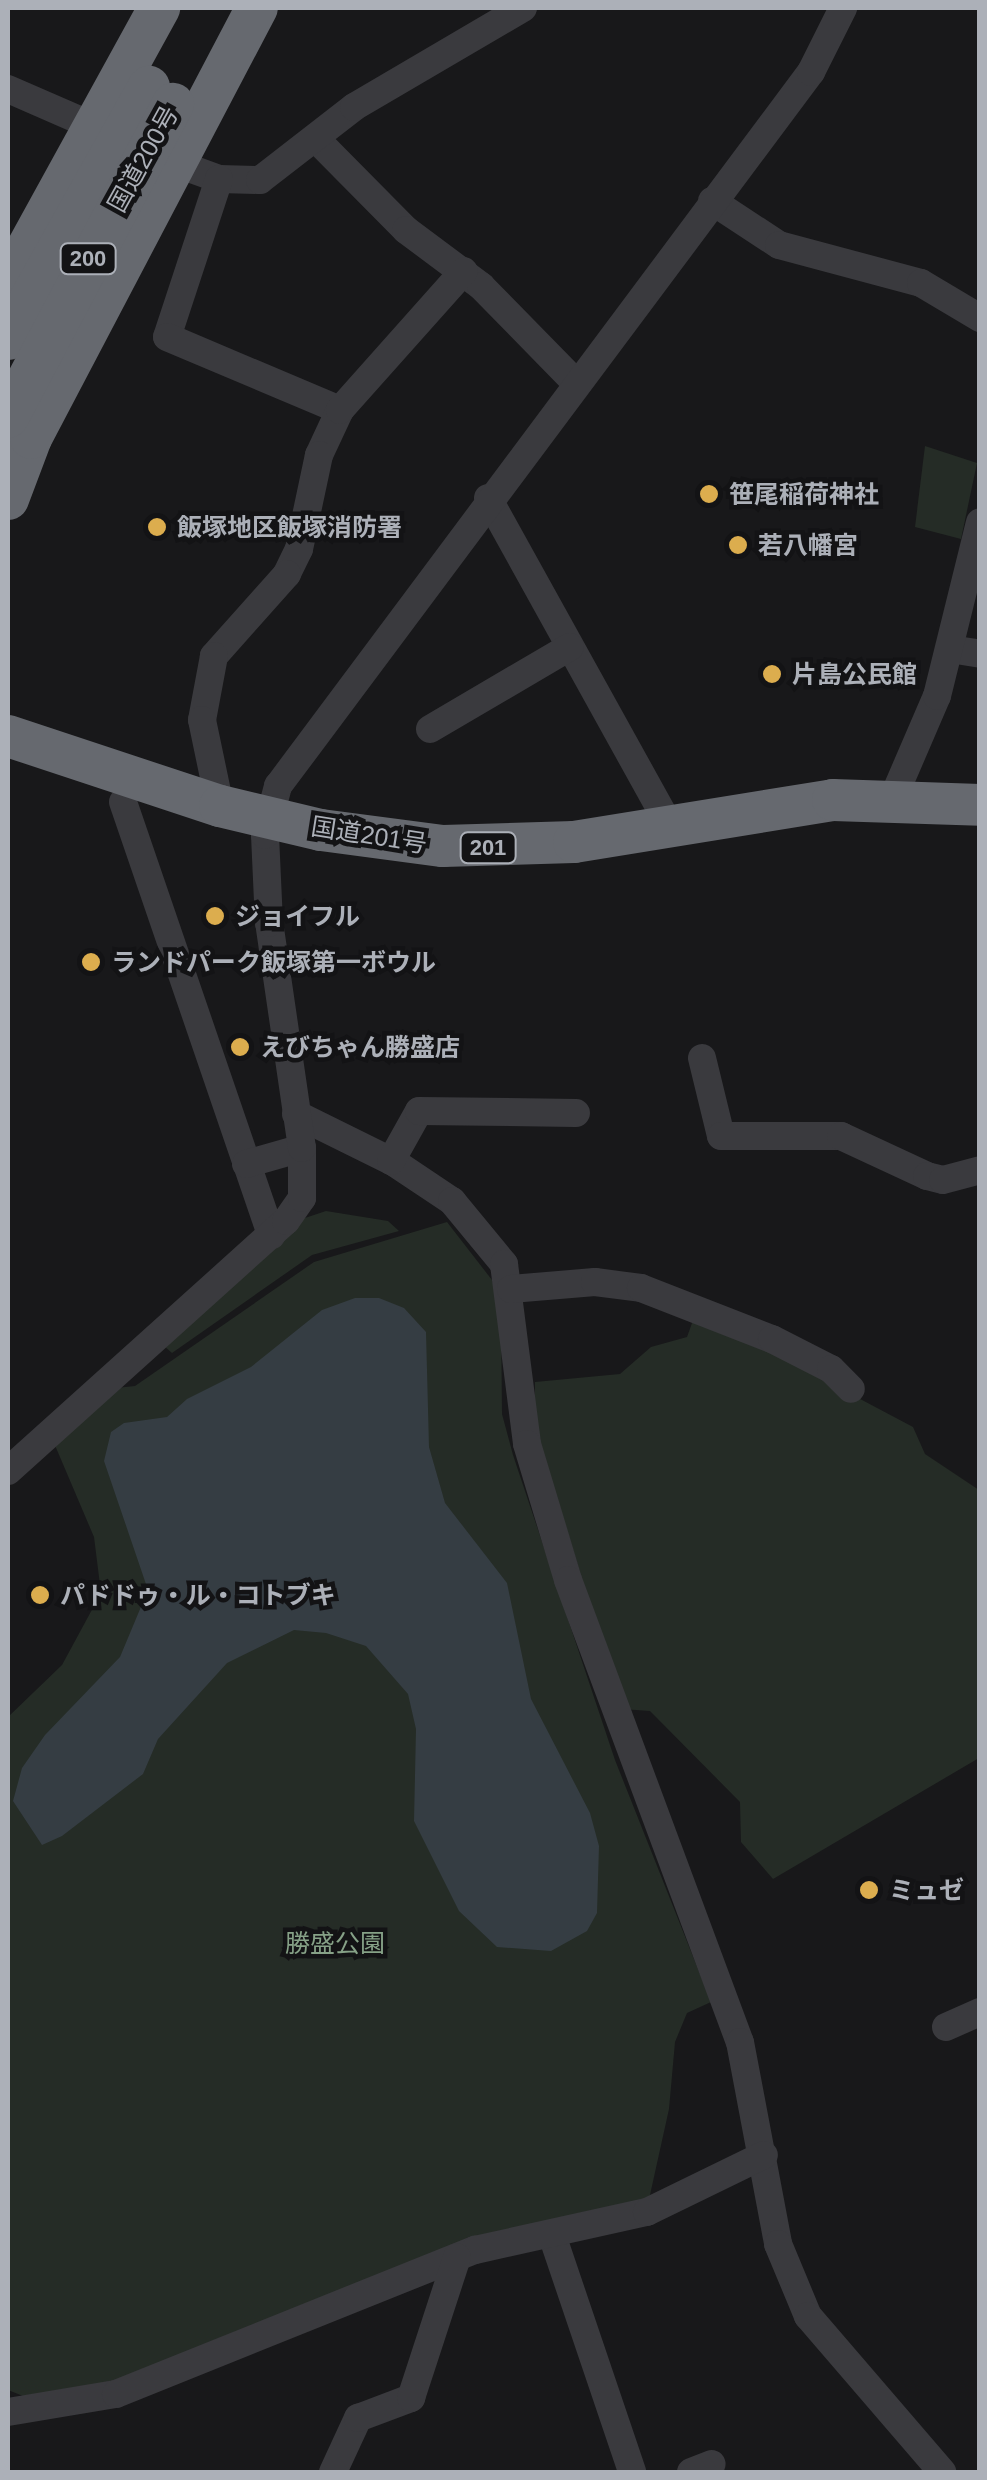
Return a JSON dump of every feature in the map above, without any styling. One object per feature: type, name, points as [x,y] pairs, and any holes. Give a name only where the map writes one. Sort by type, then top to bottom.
[{"type":"highway","points":[[8,283],[159,8]]},
{"type":"highway","name":"国道200号","points":[[8,417],[161,96],[188,8]]},
{"type":"highway","name":"国道200号","points":[[8,338],[161,96],[224,8]]},
{"type":"highway","points":[[8,499],[31,438],[172,163],[257,8]]},
{"type":"highway","name":"国道201号","points":[[8,736],[220,806],[382,841],[486,848],[670,826],[817,802],[894,798],[980,805]]},
{"type":"street","points":[[9,92],[172,163],[219,179],[260,180],[354,107],[523,8]]},
{"type":"street","points":[[12,1458],[271,1234],[302,1198],[302,1148],[275,982],[268,818],[291,762],[811,72],[842,8]]},
{"type":"street","points":[[316,139],[406,230],[464,271],[577,384]]},
{"type":"street","points":[[219,179],[167,337],[340,410]]},
{"type":"street","points":[[712,201],[779,245],[922,283],[980,318]]},
{"type":"street","points":[[220,806],[202,720],[214,656],[287,574],[299,548],[319,455],[340,410],[464,271]]},
{"type":"street","points":[[488,498],[670,826]]},
{"type":"street","points":[[894,798],[950,649],[980,522]]},
{"type":"street","points":[[430,729],[570,647]]},
{"type":"street","points":[[950,649],[980,654]]},
{"type":"street","points":[[123,802],[271,1234]]},
{"type":"street","points":[[702,1058],[720,1136],[840,1136],[943,1180],[980,1170]]},
{"type":"street","points":[[391,1161],[419,1111],[576,1113]]},
{"type":"street","points":[[296,1114],[391,1161],[452,1201],[488,1238],[511,1289],[528,1444],[575,1598],[740,2042],[778,2244],[808,2316],[942,2472]]},
{"type":"street","points":[[246,1164],[302,1148]]},
{"type":"street","points":[[511,1289],[595,1282],[660,1294],[772,1339],[831,1369],[851,1388]]},
{"type":"street","points":[[946,2027],[980,2012]]},
{"type":"street","points":[[8,2412],[116,2394],[456,2257],[647,2212],[764,2155]]},
{"type":"street","points":[[552,2235],[632,2472]]},
{"type":"street","points":[[333,2472],[358,2418],[411,2398],[456,2257]]},
{"type":"green space","points":[[925,446],[977,463],[961,539],[915,527]]},
{"type":"green space","points":[[326,1211],[388,1221],[399,1231],[312,1255],[172,1353],[164,1346],[305,1218]]},
{"type":"green space","name":"勝盛公園","points":[[447,1222],[492,1280],[501,1312],[502,1414],[513,1455],[615,1760],[711,2002],[687,2013],[675,2042],[669,2109],[648,2204],[128,2381],[23,2396],[8,2390],[8,1717],[62,1665],[101,1593],[94,1537],[54,1443],[116,1388],[135,1386],[314,1262]]},
{"type":"green space","points":[[696,1312],[913,1427],[925,1454],[979,1490],[979,1758],[773,1879],[741,1842],[740,1802],[650,1711],[622,1709],[535,1426],[535,1382],[620,1374],[651,1347],[687,1337]]},
{"type":"shaded area","points":[[355,1298],[379,1298],[404,1308],[426,1332],[429,1447],[445,1503],[507,1583],[531,1699],[590,1813],[599,1846],[597,1913],[587,1931],[551,1951],[497,1947],[459,1911],[414,1821],[416,1729],[408,1694],[366,1646],[326,1633],[294,1630],[227,1663],[158,1739],[143,1774],[62,1836],[42,1845],[13,1801],[22,1768],[45,1735],[120,1657],[148,1590],[104,1461],[111,1432],[124,1423],[167,1417],[187,1399],[251,1367],[322,1310]]},
{"type":"place","name":"笹尾稲荷神社","points":[[709,494]]},
{"type":"place","name":"飯塚地区飯塚消防署","points":[[157,527]]},
{"type":"place","name":"若八幡宮","points":[[738,545]]},
{"type":"place","name":"片島公民館","points":[[772,674]]},
{"type":"place","name":"ジョイフル","points":[[215,916]]},
{"type":"place","name":"ランドパーク飯塚第一ボウル","points":[[91,962]]},
{"type":"place","name":"えびちゃん勝盛店","points":[[240,1047]]},
{"type":"place","name":"パドドゥ・ル・コトブキ","points":[[40,1595]]},
{"type":"place","name":"ミュゼ","points":[[869,1890]]}]
